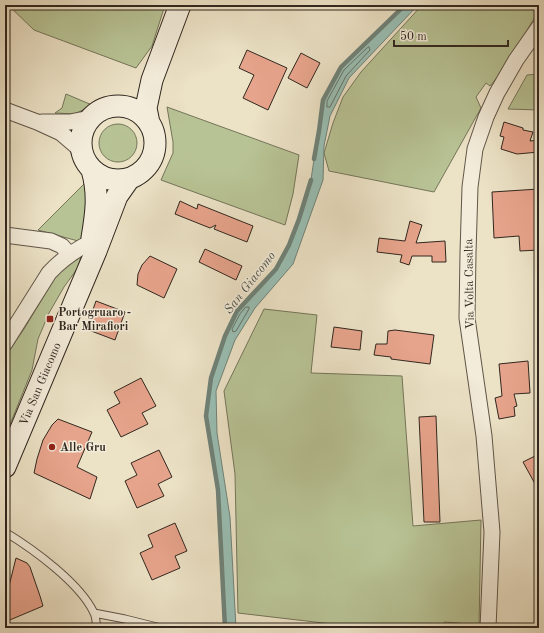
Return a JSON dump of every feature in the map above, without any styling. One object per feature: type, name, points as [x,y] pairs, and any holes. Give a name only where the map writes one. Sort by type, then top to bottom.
[{"type":"street","points":[[150,122],[131,108],[121,104],[103,109],[90,118],[82,133],[81,145],[83,157],[92,170],[99,176],[111,180],[123,181],[134,178],[144,171],[152,161],[156,150],[156,138],[146,108],[152,80],[180,5]]},
{"type":"street","name":"Via Volta Casalta","points":[[488,628],[492,532],[484,436],[467,318],[470,188],[475,149],[486,117],[500,87],[516,60],[539,27]]},
{"type":"street","points":[[116,105],[138,88],[152,80]]},
{"type":"street","points":[[5,110],[61,133],[82,151]]},
{"type":"street","points":[[36,122],[70,122],[90,118]]},
{"type":"street","name":"Via San Giacomo","points":[[84,279],[97,212],[95,179],[92,170]]},
{"type":"street","name":"Via San Giacomo","points":[[5,467],[84,279],[117,196],[129,179]]},
{"type":"street","points":[[5,235],[51,241],[62,246],[69,254]]},
{"type":"street","points":[[5,343],[49,273],[69,254],[91,242]]},
{"type":"lane","points":[[5,532],[28,546],[53,566],[81,593],[94,613],[98,628]]},
{"type":"lane","points":[[94,613],[126,618],[161,628]]},
{"type":"green space","points":[[8,5],[165,5],[152,46],[136,68],[34,30]]},
{"type":"green space","points":[[422,5],[539,5],[539,10],[505,68],[490,86],[486,83],[476,97],[481,108],[434,192],[329,171],[324,153],[343,97],[361,72]]},
{"type":"green space","points":[[539,74],[539,110],[508,109],[527,75]]},
{"type":"green space","points":[[66,94],[92,105],[75,114],[55,113],[62,108]]},
{"type":"green space","points":[[167,107],[299,155],[293,194],[285,225],[161,180],[173,153],[173,142]]},
{"type":"green space","points":[[114,124],[122,124],[129,127],[134,132],[137,143],[134,154],[129,159],[122,162],[114,162],[107,159],[102,154],[99,147],[99,139],[102,132],[107,127]]},
{"type":"green space","points":[[84,184],[90,194],[85,234],[78,241],[38,230]]},
{"type":"green space","points":[[81,257],[77,269],[64,287],[49,313],[38,339],[32,370],[5,437],[5,357],[56,276],[69,264]]},
{"type":"green space","points":[[264,309],[317,315],[311,373],[402,376],[413,526],[481,520],[479,628],[461,628],[460,623],[444,622],[444,628],[366,628],[238,613],[235,474],[224,391]]},
{"type":"water","points":[[405,5],[418,5],[349,78],[330,116],[324,146],[323,180],[293,264],[255,308],[235,340],[216,391],[217,433],[230,517],[236,628],[225,628],[218,490],[206,416],[211,378],[225,336],[237,311],[276,269],[289,245],[310,186],[323,100],[341,67]]},
{"type":"building","points":[[247,50],[287,68],[268,110],[243,98],[254,75],[239,68]]},
{"type":"building","points":[[301,53],[320,63],[307,88],[288,78]]},
{"type":"building","points":[[504,122],[523,128],[523,130],[533,132],[530,141],[539,140],[539,152],[517,154],[501,149],[504,137],[500,136]]},
{"type":"building","points":[[539,189],[539,250],[520,251],[519,236],[494,238],[492,192]]},
{"type":"building","points":[[180,201],[197,209],[198,204],[253,226],[247,242],[214,229],[216,225],[210,228],[175,214]]},
{"type":"building","points":[[410,221],[422,225],[416,243],[445,241],[446,262],[432,262],[432,256],[412,256],[409,265],[400,262],[402,255],[377,252],[379,238],[405,241]]},
{"type":"building","points":[[205,249],[242,266],[236,280],[199,262]]},
{"type":"building","points":[[150,256],[177,269],[164,298],[137,285],[138,274],[142,265]]},
{"type":"building","points":[[96,301],[125,312],[115,340],[86,329]]},
{"type":"building","points":[[334,327],[362,331],[360,350],[331,347]]},
{"type":"building","points":[[395,330],[434,335],[430,364],[391,359],[391,357],[374,355],[376,344],[387,344],[388,331]]},
{"type":"building","points":[[528,361],[530,393],[514,394],[517,406],[514,407],[515,416],[499,419],[495,398],[502,396],[499,364]]},
{"type":"building","points":[[141,378],[156,406],[142,413],[148,424],[121,437],[107,410],[120,403],[114,392]]},
{"type":"building","points":[[436,416],[440,522],[424,522],[419,417]]},
{"type":"building","points":[[58,419],[92,432],[77,467],[97,477],[90,499],[34,473],[43,440],[52,425]]},
{"type":"building","points":[[159,450],[172,477],[158,484],[164,496],[137,508],[125,481],[137,475],[131,463]]},
{"type":"building","points":[[539,454],[539,491],[523,462]]},
{"type":"building","points":[[175,523],[187,551],[175,556],[180,568],[152,580],[140,553],[153,547],[148,535]]},
{"type":"building","points":[[16,558],[27,563],[30,567],[43,606],[5,622],[5,584],[9,586]]},
{"type":"waterway","name":"San Giacomo","points":[[314,159],[323,100],[341,67],[405,5]]},
{"type":"waterway","name":"San Giacomo","points":[[225,628],[218,490],[206,416],[211,378],[225,336],[237,311],[276,269],[289,245],[311,180]]},
{"type":"place","name":"Portogruaro - Bar Mirafiori","points":[[50,319]]},
{"type":"place","name":"Alle Gru","points":[[52,447]]}]
